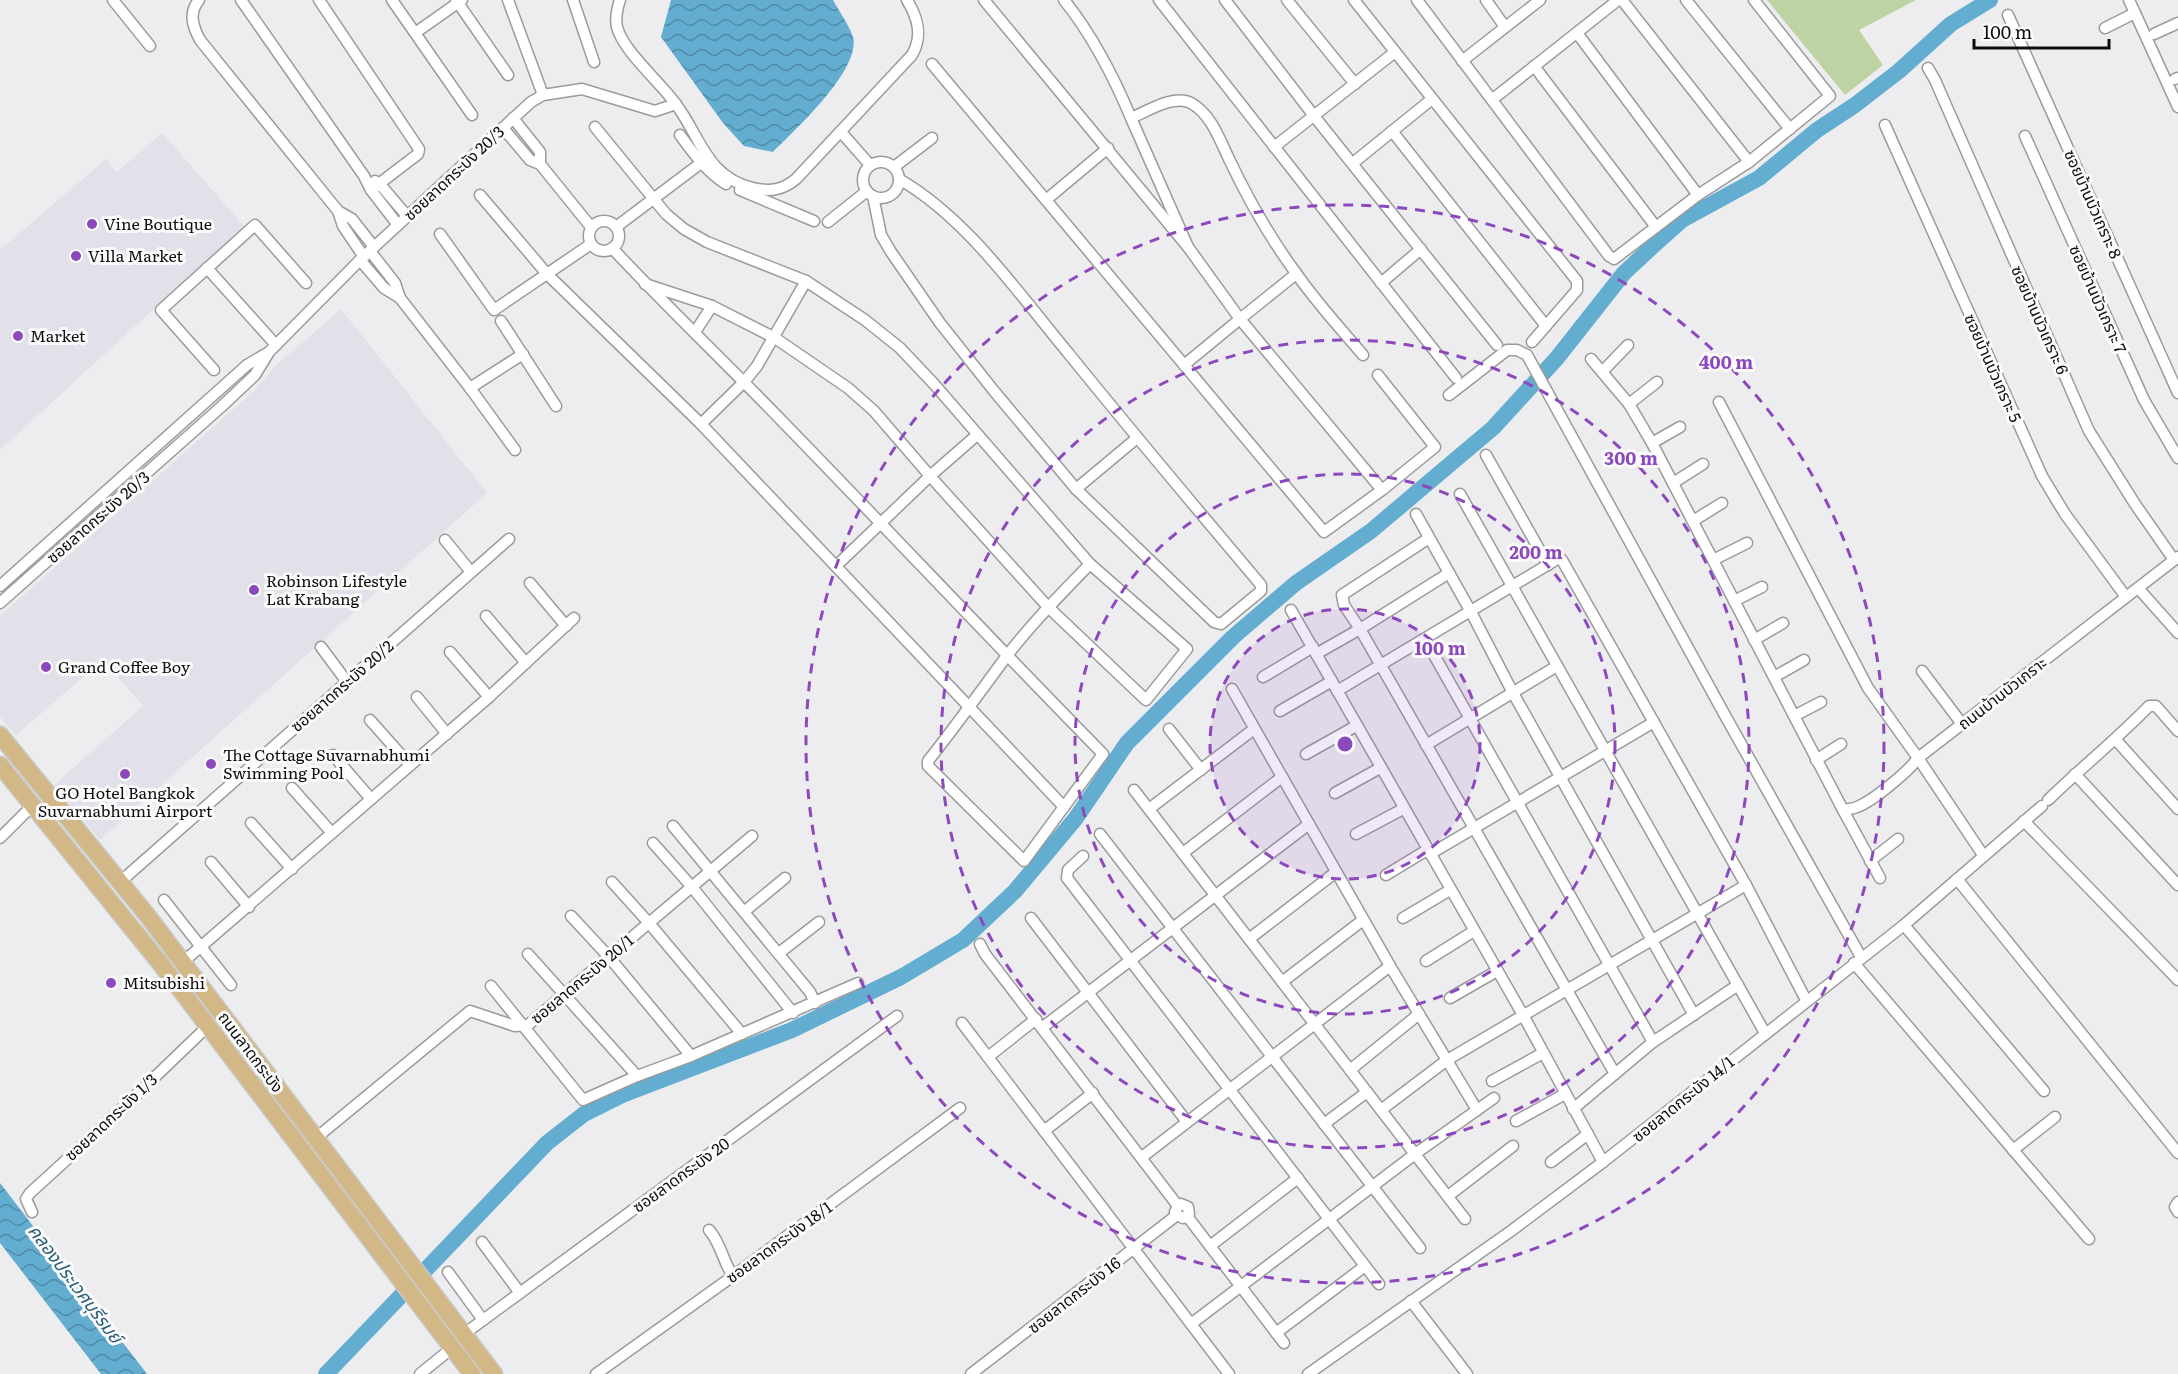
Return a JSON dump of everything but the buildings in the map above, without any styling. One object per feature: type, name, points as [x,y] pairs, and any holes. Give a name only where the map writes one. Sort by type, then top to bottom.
[{"type":"main road","name":"ถนนลาดกระบัง","points":[[0,735],[147,915],[494,1374]]},
{"type":"main road","name":"ถนนลาดกระบัง","points":[[0,765],[133,928],[472,1374]]},
{"type":"main road","points":[[133,928],[147,915]]},
{"type":"street","points":[[113,0],[150,46]]},
{"type":"street","points":[[198,0],[192,14],[193,23],[201,40],[338,211],[352,219],[367,254],[395,283],[400,298],[470,388],[514,450]]},
{"type":"street","points":[[241,0],[364,176],[407,216]]},
{"type":"street","points":[[319,0],[419,149],[418,154],[375,186]]},
{"type":"street","points":[[392,0],[472,115]]},
{"type":"street","points":[[508,0],[543,95]]},
{"type":"street","points":[[573,0],[594,62]]},
{"type":"street","points":[[620,0],[616,14],[619,34],[676,104],[707,157],[717,169],[734,182],[761,190],[776,190],[787,186],[912,55],[917,47],[918,25],[907,0]]},
{"type":"street","points":[[984,0],[1108,148],[1188,247],[1240,319],[1382,490]]},
{"type":"street","points":[[1064,0],[1109,68],[1188,247]]},
{"type":"street","points":[[1159,0],[1456,378]]},
{"type":"street","points":[[1225,0],[1314,116],[1497,345]]},
{"type":"street","points":[[1287,0],[1355,84]]},
{"type":"street","points":[[1354,0],[1577,281],[1577,290],[1532,342]]},
{"type":"street","points":[[1417,0],[1614,259],[1698,195],[1749,162],[1830,96],[1754,0]]},
{"type":"street","points":[[1486,0],[1505,27]]},
{"type":"street","points":[[1462,61],[1540,0]]},
{"type":"street","points":[[1493,99],[1620,0],[1749,162]]},
{"type":"street","points":[[1686,0],[1790,129]]},
{"type":"street","points":[[2129,0],[2178,107]]},
{"type":"street","points":[[415,33],[459,1],[508,75]]},
{"type":"street","points":[[2105,28],[2135,13]]},
{"type":"street","name":"ซอยบ้านบัวเกราะ 8","points":[[2008,15],[2178,393]]},
{"type":"street","points":[[2154,34],[2178,23]]},
{"type":"street","points":[[1577,33],[1698,195]]},
{"type":"street","points":[[1274,147],[1395,52]]},
{"type":"street","points":[[932,64],[1324,532],[1382,490],[1435,447],[1378,375]]},
{"type":"street","points":[[1534,66],[1656,227]]},
{"type":"street","name":"ซอยบ้านบัวเกราะ 6","points":[[1928,68],[2089,431],[2135,504],[2176,559]]},
{"type":"street","name":"ซอยลาดกระบัง 20/3","points":[[0,603],[192,434],[255,375],[273,349],[367,254],[531,102],[543,95],[582,89],[655,111],[676,104]]},
{"type":"street","points":[[1353,163],[1432,99]]},
{"type":"street","points":[[1131,118],[1173,101],[1189,102],[1199,108],[1216,133],[1239,180],[1296,274],[1363,355]]},
{"type":"street","points":[[513,118],[540,152],[540,164]]},
{"type":"street","name":"ซอยบ้านบัวเกราะ 5","points":[[1885,125],[2042,476],[2065,514],[2126,597]]},
{"type":"street","points":[[595,127],[653,199],[684,230],[707,242],[806,281],[864,320],[900,348],[1090,564],[1187,649],[1146,700],[1048,607],[874,411],[848,388],[775,338],[712,306],[645,284]]},
{"type":"street","points":[[503,128],[530,160],[540,164],[591,227]]},
{"type":"street","points":[[1392,131],[1546,326]]},
{"type":"street","points":[[841,132],[870,165]]},
{"type":"street","points":[[680,135],[713,176],[728,186],[814,221]]},
{"type":"street","name":"ซอยบ้านบัวเกราะ 7","points":[[2025,136],[2144,400],[2178,458]]},
{"type":"street","points":[[894,167],[932,138]]},
{"type":"street","points":[[1046,200],[1108,148]]},
{"type":"street","points":[[1127,172],[1133,175],[1142,173],[1147,157]]},
{"type":"street","points":[[828,222],[870,193],[885,197],[891,195],[896,190],[899,179],[894,167],[880,162],[870,165],[863,181],[870,193],[881,234],[940,323],[1076,489],[1217,624],[1221,624],[1261,591],[1261,585],[1002,273],[952,217],[922,192],[899,179]]},
{"type":"street","points":[[616,227],[701,163]]},
{"type":"street","points":[[375,186],[398,225]]},
{"type":"street","points":[[480,195],[547,274],[701,424],[1064,807]]},
{"type":"street","points":[[607,220],[616,227],[619,238],[612,248],[598,250],[591,244],[588,236],[591,227],[595,223],[607,220]]},
{"type":"street","points":[[214,370],[161,310],[255,225],[306,283]]},
{"type":"street","points":[[440,234],[494,310],[591,244]]},
{"type":"street","points":[[612,248],[881,523],[1007,656],[1103,754],[1026,860],[1022,860],[928,766],[928,761],[1007,656],[1048,607],[1090,564]]},
{"type":"street","points":[[1381,283],[1421,249]]},
{"type":"street","points":[[207,268],[273,349]]},
{"type":"street","points":[[1184,365],[1296,274]]},
{"type":"street","points":[[701,424],[758,366],[806,281]]},
{"type":"street","points":[[695,332],[712,306]]},
{"type":"street","points":[[501,321],[556,406]]},
{"type":"street","points":[[1602,372],[1628,345]]},
{"type":"street","name":"ซอยลาดกระบัง 20/3","points":[[3,584],[247,365],[273,349]]},
{"type":"street","points":[[1449,395],[1507,350],[1522,351],[1533,363],[1858,960],[2089,1239]]},
{"type":"street","points":[[470,388],[523,354]]},
{"type":"street","points":[[1591,359],[1629,404],[1652,442],[1842,810],[1880,878]]},
{"type":"street","points":[[1629,404],[1657,382]]},
{"type":"street","points":[[212,397],[221,407]]},
{"type":"street","points":[[1719,402],[1868,688],[1983,855]]},
{"type":"street","points":[[182,422],[192,434]]},
{"type":"street","points":[[1652,442],[1680,427]]},
{"type":"street","points":[[836,566],[930,476],[977,435]]},
{"type":"street","points":[[1076,489],[1137,438]]},
{"type":"street","points":[[1486,455],[1548,565]]},
{"type":"street","points":[[1673,483],[1703,464]]},
{"type":"street","points":[[1460,494],[1765,1033]]},
{"type":"street","points":[[1693,521],[1722,503]]},
{"type":"street","points":[[1416,514],[1513,693],[1654,939],[1694,1014]]},
{"type":"street","points":[[73,520],[83,531]]},
{"type":"street","points":[[1429,538],[1342,595],[1344,605],[1381,665],[1615,1074]]},
{"type":"street","name":"ซอยลาดกระบัง 20/2","points":[[120,882],[509,539]]},
{"type":"street","points":[[446,540],[471,572]]},
{"type":"street","points":[[1713,560],[1748,543]]},
{"type":"street","points":[[1280,711],[1381,665],[1558,558],[1562,560],[1746,885],[1806,1000]]},
{"type":"street","name":"ถนนบ้านบัวเกราะ","points":[[1842,810],[1857,807],[1866,802],[1912,768],[1918,758],[2176,559]]},
{"type":"street","points":[[1263,677],[1360,629],[1449,573]]},
{"type":"street","points":[[530,583],[566,626]]},
{"type":"street","points":[[3,584],[14,591]]},
{"type":"street","points":[[1734,601],[1762,587]]},
{"type":"street","points":[[2138,588],[2178,633]]},
{"type":"street","points":[[1291,610],[1523,1015],[1604,1162]]},
{"type":"street","points":[[486,616],[526,663]]},
{"type":"street","points":[[183,962],[447,734],[574,618]]},
{"type":"street","points":[[1754,640],[1783,623]]},
{"type":"street","points":[[1425,639],[1653,1042]]},
{"type":"street","points":[[321,647],[347,682]]},
{"type":"street","points":[[450,652],[489,697]]},
{"type":"street","points":[[1774,677],[1804,660]]},
{"type":"street","points":[[1426,744],[1557,666]]},
{"type":"street","points":[[1922,671],[1962,724]]},
{"type":"street","points":[[1232,689],[1390,966],[1478,1110]]},
{"type":"street","points":[[417,697],[447,734]]},
{"type":"street","points":[[1794,716],[1821,702]]},
{"type":"street","name":"ซอยลาดกระบัง 14/1","points":[[1311,1373],[1604,1162],[1806,1000],[1904,925],[2045,803],[2152,705],[2178,731]]},
{"type":"street","points":[[370,720],[410,765]]},
{"type":"street","points":[[1386,874],[1474,828],[1654,722]]},
{"type":"street","points":[[1306,754],[1356,726]]},
{"type":"street","points":[[1168,729],[1201,770]]},
{"type":"street","points":[[1149,809],[1254,729]]},
{"type":"street","points":[[2116,740],[2178,809]]},
{"type":"street","points":[[1816,760],[1841,744]]},
{"type":"street","points":[[333,755],[371,799]]},
{"type":"street","points":[[1335,793],[1380,768]]},
{"type":"street","points":[[2075,774],[2178,885]]},
{"type":"street","points":[[1183,853],[1282,777]]},
{"type":"street","points":[[292,788],[332,833]]},
{"type":"street","points":[[1134,790],[1465,1219]]},
{"type":"street","points":[[0,838],[33,805]]},
{"type":"street","points":[[1356,834],[1403,808]]},
{"type":"street","points":[[2024,821],[2178,980]]},
{"type":"street","points":[[251,823],[292,869]]},
{"type":"street","points":[[988,1057],[1088,993],[1309,824]]},
{"type":"street","points":[[673,826],[779,953],[810,992],[815,1003]]},
{"type":"street","points":[[1100,834],[1420,1248]]},
{"type":"street","name":"ซอยลาดกระบัง 20/1","points":[[316,1138],[470,1011],[515,1026],[523,1026],[532,1022],[752,836]]},
{"type":"street","points":[[1870,861],[1898,839]]},
{"type":"street","points":[[653,843],[692,886],[793,1013]]},
{"type":"street","points":[[1083,856],[1068,870],[1067,878],[1379,1284]]},
{"type":"street","points":[[211,862],[249,907]]},
{"type":"street","points":[[1249,939],[1336,872]]},
{"type":"street","points":[[745,911],[785,878]]},
{"type":"street","points":[[1957,879],[2178,1153]]},
{"type":"street","points":[[612,882],[742,1034]]},
{"type":"street","points":[[1381,1110],[1448,1060],[1746,885]]},
{"type":"street","points":[[1403,918],[1450,890]]},
{"type":"street","points":[[164,900],[231,985]]},
{"type":"street","points":[[571,916],[609,957],[691,1056]]},
{"type":"street","points":[[1031,918],[1187,1122]]},
{"type":"street","points":[[1282,982],[1364,920]]},
{"type":"street","points":[[779,953],[819,922]]},
{"type":"street","points":[[1904,925],[2044,1090]]},
{"type":"street","points":[[1426,961],[1474,931]]},
{"type":"street","points":[[980,944],[985,954],[1142,1156],[1181,1212],[1284,1343]]},
{"type":"street","points":[[528,954],[637,1076]]},
{"type":"street","points":[[1142,1156],[1390,966]]},
{"type":"street","points":[[1450,998],[1497,971]]},
{"type":"street","points":[[491,986],[583,1100],[793,1013],[858,983]]},
{"type":"street","points":[[1574,1109],[1653,1042],[1738,985]]},
{"type":"street","points":[[1350,1070],[1419,1014]]},
{"type":"street","name":"ซอยลาดกระบัง 20","points":[[464,1334],[897,1016]]},
{"type":"street","points":[[962,1023],[1135,1248],[1228,1374]]},
{"type":"street","name":"ซอยลาดกระบัง 1/3","points":[[32,1212],[26,1199],[30,1192],[109,1121],[208,1026]]},
{"type":"street","points":[[1492,1081],[1543,1053]]},
{"type":"street","points":[[1324,1124],[1368,1092]]},
{"type":"street","points":[[1044,1131],[1093,1093]]},
{"type":"street","points":[[1516,1121],[1565,1094]]},
{"type":"street","points":[[1191,1324],[1415,1154],[1494,1098]]},
{"type":"street","name":"ซอยลาดกระบัง 18/1","points":[[596,1374],[960,1108]]},
{"type":"street","points":[[2013,1150],[2055,1117]]},
{"type":"street","points":[[1551,1162],[1588,1134]]},
{"type":"street","points":[[1448,1196],[1513,1146]]},
{"type":"street","points":[[1210,1246],[1298,1178]]},
{"type":"street","points":[[2178,1202],[2175,1207],[2178,1212]]},
{"type":"street","name":"ซอยลาดกระบัง 16","points":[[971,1374],[1181,1212]]},
{"type":"street","points":[[709,1230],[718,1242],[733,1276]]},
{"type":"street","points":[[482,1242],[520,1293]]},
{"type":"street","points":[[1276,1333],[1365,1266]]},
{"type":"street","points":[[448,1272],[483,1320]]},
{"type":"street","points":[[1411,1301],[1467,1374]]},
{"type":"street","points":[[420,1374],[452,1348]]},
{"type":"shaded area","points":[[162,133],[244,226],[0,450],[0,250],[106,159],[117,172]]},
{"type":"shaded area","points":[[341,309],[487,493],[100,840],[54,785],[143,706],[103,660],[16,735],[0,717],[0,616],[256,389],[275,366]]},
{"type":"green space","points":[[1767,0],[1916,0],[1859,30],[1883,65],[1845,95]]},
{"type":"water","points":[[671,0],[833,0],[853,37],[853,51],[847,66],[824,99],[773,152],[744,146],[723,123],[661,37]]},
{"type":"water","name":"คลองประเวศบุรีรมย์","points":[[0,1183],[147,1374],[101,1374],[0,1243]]},
{"type":"waterway","points":[[326,1374],[547,1143],[584,1114],[622,1095],[792,1030],[901,977],[963,940],[1015,891],[1076,818],[1127,743],[1233,637],[1296,583],[1371,531],[1493,428],[1557,358],[1624,273],[1653,246],[1682,220],[1759,178],[1817,130],[1855,105],[1899,71],[1951,24],[1990,0]]},
{"type":"place","name":"Vine Boutique","points":[[92,224]]},
{"type":"place","name":"Villa Market","points":[[76,256]]},
{"type":"place","name":"Market","points":[[18,336]]},
{"type":"place","name":"Robinson Lifestyle Lat Krabang","points":[[254,590]]},
{"type":"place","name":"Grand Coffee Boy","points":[[46,667]]},
{"type":"place","name":"The Cottage Suvarnabhumi Swimming Pool","points":[[211,764]]},
{"type":"place","name":"GO Hotel Bangkok Suvarnabhumi Airport","points":[[125,774]]},
{"type":"place","name":"Mitsubishi","points":[[111,983]]}]
